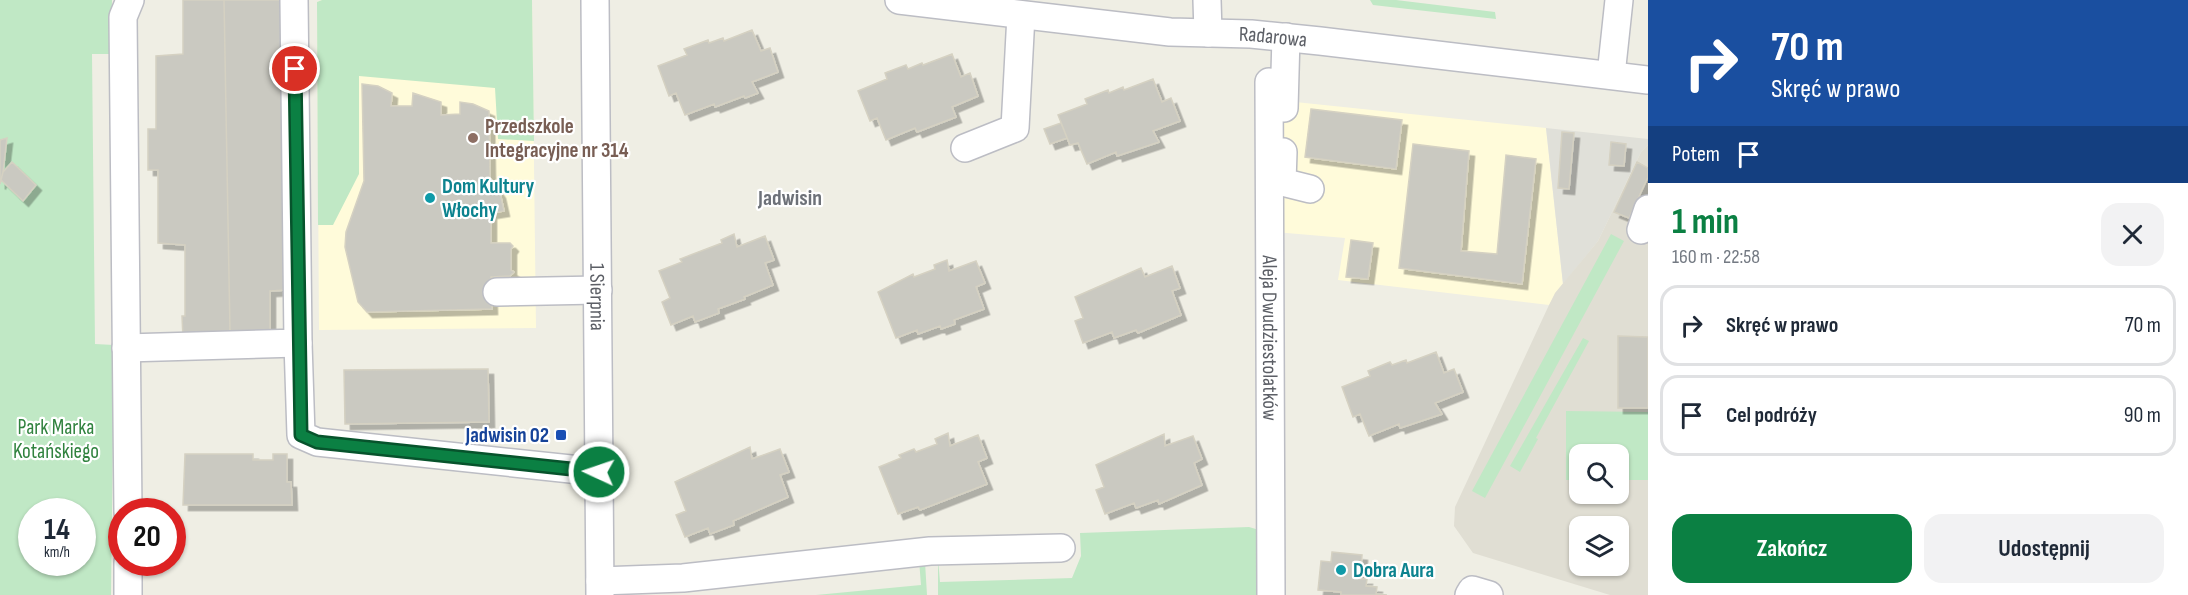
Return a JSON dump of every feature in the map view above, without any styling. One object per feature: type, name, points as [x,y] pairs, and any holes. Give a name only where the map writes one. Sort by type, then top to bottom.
[{"type":"street","points":[[128,498],[123,17],[130,0]]},
{"type":"street","points":[[294,0],[301,435],[317,442],[599,472]]},
{"type":"street","name":"1 Sierpnia","points":[[595,0],[600,588]]},
{"type":"street","name":"Radarowa","points":[[901,0],[1170,33],[1286,37],[1648,80]]},
{"type":"street","points":[[1207,0],[1208,33]]},
{"type":"street","points":[[1611,75],[1618,0]]},
{"type":"street","points":[[965,148],[1015,128],[1022,15]]},
{"type":"street","points":[[1286,37],[1282,182],[1310,189]]},
{"type":"street","name":"Aleja Dwudziestolatków","points":[[1269,82],[1271,595]]},
{"type":"street","points":[[497,292],[598,290]]},
{"type":"street","points":[[126,348],[298,343]]},
{"type":"street","points":[[600,588],[930,551],[1061,548]]},
{"type":"street","points":[[128,576],[128,595]]},
{"type":"street","points":[[1469,595],[1472,590],[1489,595]]},
{"type":"shaded area","points":[[322,0],[532,0],[536,328],[319,330],[317,2]]},
{"type":"shaded area","points":[[1276,100],[1546,128],[1563,284],[1549,305],[1338,280],[1345,238],[1275,232]]},
{"type":"shaded area","points":[[1546,128],[1648,139],[1648,145],[1641,152],[1598,241],[1563,284]]},
{"type":"shaded area","points":[[1648,145],[1648,595],[1610,595],[1473,553],[1454,526],[1455,507],[1555,293],[1598,241],[1641,152]]},
{"type":"green space","name":"Park Marka Kotańskiego","points":[[0,0],[112,0],[111,54],[92,54],[95,344],[114,345],[112,498],[108,498],[108,576],[111,576],[111,595],[0,595]]},
{"type":"green space","points":[[322,0],[532,0],[534,141],[498,139],[495,88],[359,76],[359,174],[333,225],[318,225],[317,2]]},
{"type":"green space","points":[[1370,0],[1396,0],[1495,12],[1496,19],[1373,5]]},
{"type":"green space","points":[[1611,234],[1624,241],[1485,498],[1472,491]]},
{"type":"green space","points":[[1583,338],[1589,341],[1520,472],[1510,466]]},
{"type":"green space","points":[[1566,411],[1648,412],[1648,480],[1629,480],[1629,444],[1569,444],[1569,480],[1566,480]]},
{"type":"green space","points":[[1249,527],[1266,532],[1267,595],[938,595],[938,559],[940,582],[1072,578],[1081,556],[1080,533]]},
{"type":"green space","points":[[919,560],[925,562],[927,595],[816,595],[921,585]]},
{"type":"building","points":[[183,0],[224,0],[230,332],[183,339],[185,245],[158,243],[158,170],[148,170],[148,129],[156,129],[156,56],[183,54]]},
{"type":"building","points":[[224,0],[283,0],[286,290],[270,291],[270,331],[230,332]]},
{"type":"building","points":[[752,30],[761,51],[770,48],[778,72],[752,82],[758,93],[715,107],[714,104],[685,115],[676,93],[669,96],[658,66],[687,55],[684,49],[708,40],[709,43],[723,38],[724,41]]},
{"type":"building","points":[[952,54],[961,77],[970,73],[978,96],[952,107],[956,117],[917,132],[915,128],[886,140],[877,118],[870,121],[858,91],[887,79],[885,73],[906,65],[908,69],[922,63],[923,65]]},
{"type":"building","points":[[1153,79],[1162,102],[1171,98],[1180,121],[1153,131],[1159,142],[1117,156],[1116,152],[1087,164],[1078,143],[1070,145],[1058,115],[1087,104],[1085,99],[1108,90],[1109,93],[1123,87],[1124,90]]},
{"type":"building","name":"Dom Kultury Włochy","points":[[362,84],[378,86],[392,93],[391,106],[412,106],[413,93],[441,102],[441,115],[460,114],[460,102],[473,104],[489,111],[490,178],[500,193],[504,211],[491,213],[491,243],[510,243],[513,246],[511,270],[514,272],[510,276],[491,277],[492,309],[367,312],[358,302],[345,247],[346,232],[364,181]]},
{"type":"building","points":[[1311,109],[1402,120],[1396,169],[1305,157]]},
{"type":"building","points":[[1061,123],[1067,138],[1050,144],[1044,129]]},
{"type":"building","points":[[1562,132],[1574,133],[1569,189],[1558,188]]},
{"type":"building","points":[[7,138],[3,172],[0,184],[0,140]]},
{"type":"building","points":[[1611,142],[1626,144],[1624,166],[1609,165]]},
{"type":"building","points":[[1413,144],[1469,151],[1461,251],[1497,254],[1506,155],[1536,159],[1522,284],[1399,268]]},
{"type":"building","points":[[12,162],[36,185],[23,201],[1,180],[3,172]]},
{"type":"building","points":[[1637,162],[1648,168],[1648,177],[1629,218],[1614,212]]},
{"type":"building","points":[[734,234],[737,247],[765,236],[774,260],[765,263],[773,285],[718,309],[719,313],[695,322],[693,316],[671,325],[662,302],[670,298],[659,271],[682,262],[680,259],[722,243],[721,240]]},
{"type":"building","points":[[1351,240],[1373,243],[1368,279],[1346,277]]},
{"type":"building","points":[[947,260],[949,271],[976,261],[985,283],[976,287],[984,309],[954,320],[955,324],[941,329],[940,326],[918,334],[917,330],[896,338],[878,292],[913,274],[914,277],[935,269],[934,265]]},
{"type":"building","points":[[1172,266],[1180,288],[1172,291],[1181,315],[1138,333],[1136,330],[1114,338],[1112,332],[1083,343],[1075,321],[1083,318],[1075,297],[1141,268],[1145,277]]},
{"type":"building","points":[[1618,336],[1648,337],[1648,408],[1618,408]]},
{"type":"building","points":[[1436,352],[1444,373],[1454,369],[1463,392],[1435,403],[1442,414],[1400,428],[1399,424],[1369,436],[1360,414],[1353,417],[1342,387],[1370,376],[1368,371],[1390,362],[1392,365],[1406,360],[1407,363]]},
{"type":"building","points":[[488,369],[489,422],[345,424],[344,370]]},
{"type":"building","points":[[948,433],[950,446],[978,435],[987,458],[978,462],[987,484],[920,510],[918,507],[898,514],[879,467],[901,458],[899,455],[914,449],[916,452],[937,444],[935,439]]},
{"type":"building","points":[[1164,434],[1165,446],[1193,436],[1202,459],[1194,463],[1202,485],[1159,504],[1158,500],[1136,508],[1134,503],[1105,514],[1096,490],[1104,487],[1096,465]]},
{"type":"building","points":[[750,447],[752,459],[780,449],[789,472],[780,475],[788,497],[733,521],[734,525],[710,534],[708,528],[685,537],[676,515],[686,511],[675,482]]},
{"type":"building","points":[[185,454],[253,454],[253,460],[273,460],[273,454],[287,454],[287,482],[291,482],[292,505],[186,505],[186,498],[183,498]]},
{"type":"building","name":"Dobra Aura","points":[[1332,552],[1362,555],[1360,579],[1367,579],[1366,586],[1377,587],[1376,594],[1387,595],[1341,595],[1341,592],[1318,590],[1321,561],[1331,562]]},
{"type":"place","name":"Przedszkole Integracyjne nr 314","points":[[473,138]]},
{"type":"place","name":"Dom Kultury Włochy","points":[[430,198]]},
{"type":"place","name":"Jadwisin 02","points":[[561,435]]},
{"type":"place","name":"Dobra Aura","points":[[1341,570]]},
{"type":"district","name":"Jadwisin","points":[[790,197]]},
{"type":"route","points":[[295,69],[301,435],[317,442],[599,472]]}]
